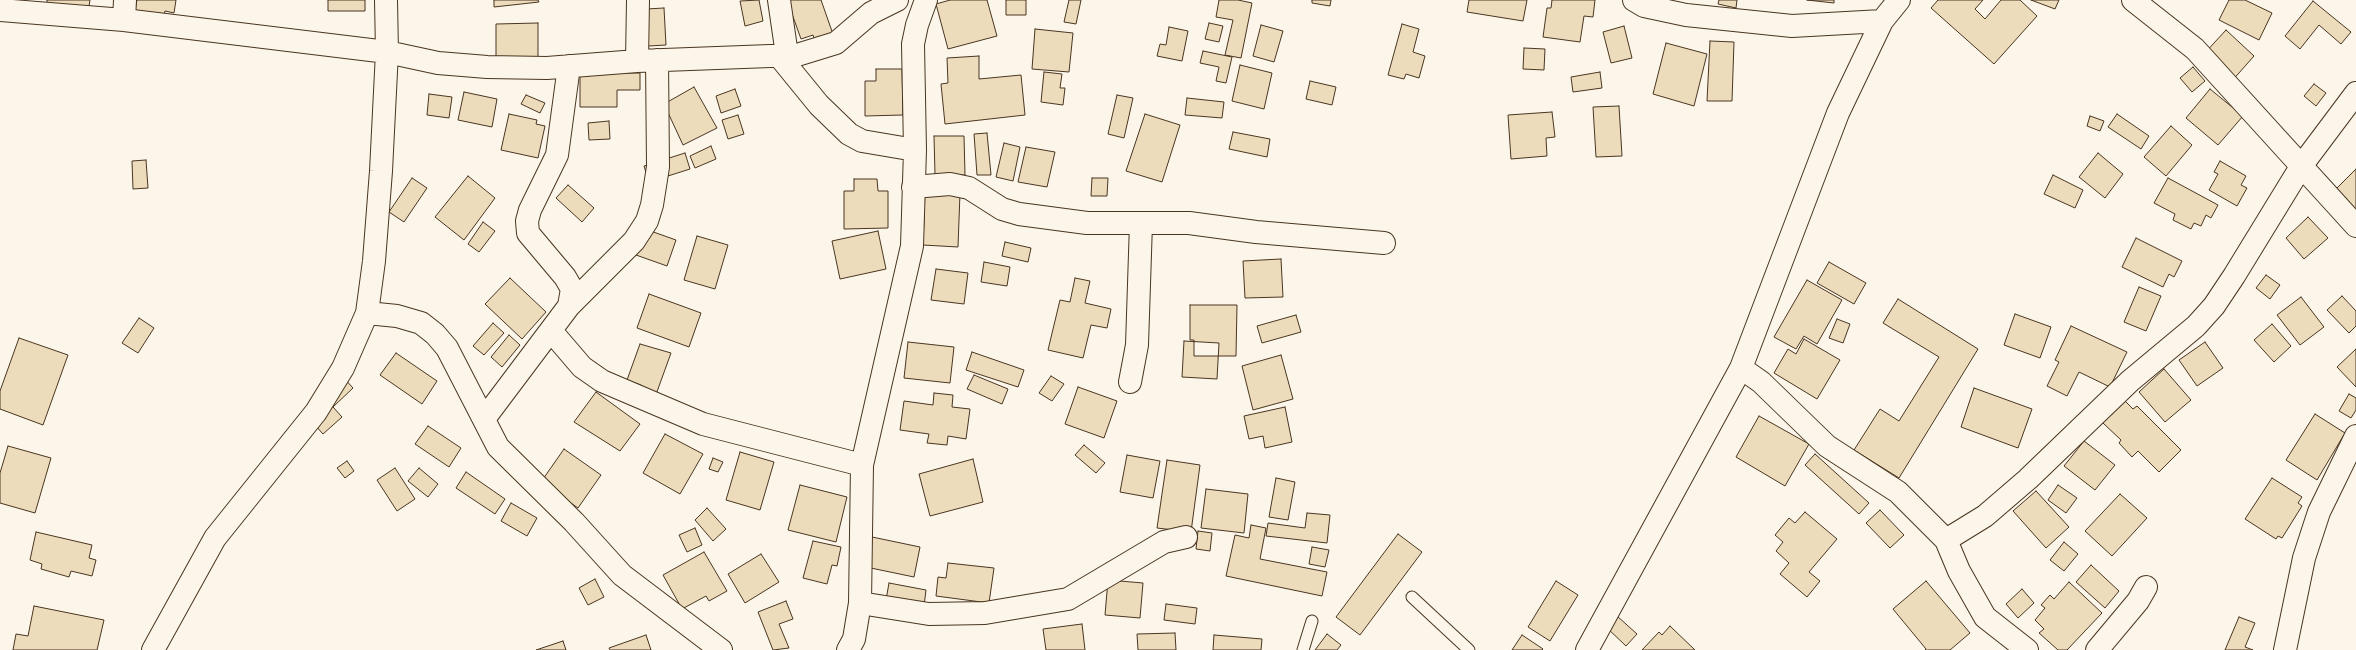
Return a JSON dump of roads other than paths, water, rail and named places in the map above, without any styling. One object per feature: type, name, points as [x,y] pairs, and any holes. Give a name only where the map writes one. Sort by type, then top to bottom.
[{"type":"street","points":[[153,650],[215,538],[316,412],[343,368],[367,313],[374,261],[381,171],[387,52],[386,0]]},
{"type":"street","points":[[484,419],[552,332],[569,306],[634,241],[647,221],[652,205],[658,166],[647,60],[638,0]]},
{"type":"street","points":[[780,0],[783,56],[819,105],[849,134],[862,141],[915,150]]},
{"type":"street","points":[[848,650],[854,639],[860,603],[862,465],[912,246],[915,150],[913,44],[917,25],[926,0]]},
{"type":"street","points":[[1634,0],[1644,6],[1686,15],[1792,26],[1882,21]]},
{"type":"street","points":[[1587,650],[1741,368],[1838,113],[1882,21],[1900,0]]},
{"type":"street","points":[[2133,0],[2195,49],[2356,226]]},
{"type":"street","points":[[0,10],[124,10],[387,52],[438,63],[547,68],[647,60],[797,55],[836,43],[871,13],[892,1]]},
{"type":"street","points":[[569,66],[557,155],[530,210],[528,221],[528,233],[565,277],[572,289],[569,306]]},
{"type":"street","points":[[1946,540],[1985,516],[2028,479],[2130,381],[2196,326],[2214,306],[2234,276],[2302,165],[2356,93]]},
{"type":"street","points":[[913,187],[950,184],[969,188],[1002,209],[1019,214],[1087,223],[1189,223],[1256,232],[1384,243]]},
{"type":"street","points":[[1130,382],[1138,345],[1141,223]]},
{"type":"street","points":[[367,313],[398,316],[421,323],[434,334],[447,348],[498,447],[574,522],[622,575],[721,650]]},
{"type":"street","points":[[552,332],[582,366],[602,381],[703,424],[862,465]]},
{"type":"street","points":[[1741,368],[1761,382],[1827,446],[1898,492],[1946,540],[1959,571],[1985,617],[2027,650]]},
{"type":"street","points":[[2285,650],[2304,558],[2319,512],[2356,436]]},
{"type":"street","points":[[860,603],[929,614],[985,613],[1068,599],[1164,542],[1186,537]]},
{"type":"street","points":[[2097,650],[2138,602],[2146,587]]},
{"type":"lane","points":[[1412,597],[1469,650]]},
{"type":"lane","points":[[1303,650],[1312,621]]}]
